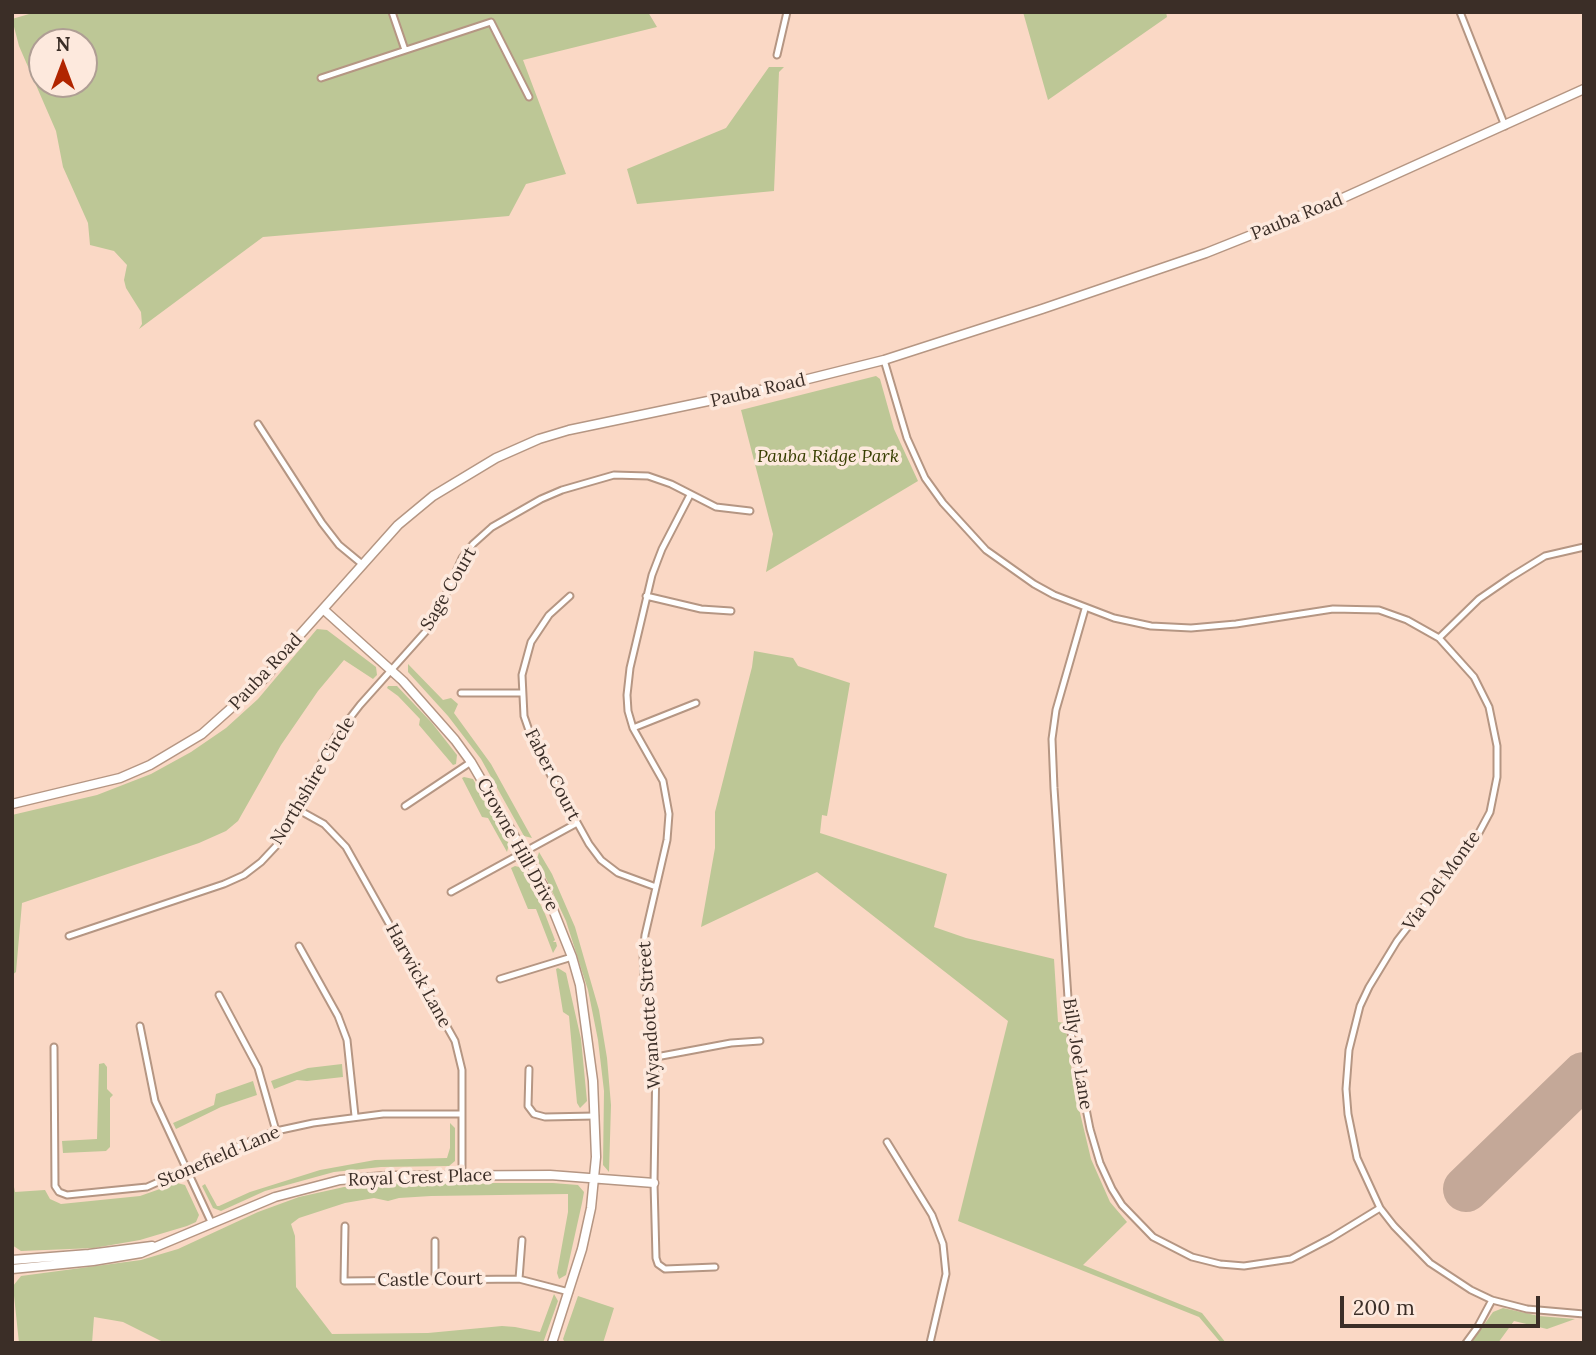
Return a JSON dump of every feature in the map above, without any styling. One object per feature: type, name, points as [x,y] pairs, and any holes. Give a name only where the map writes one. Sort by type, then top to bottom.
[{"type":"street","points":[[392,12],[405,50]]},
{"type":"street","points":[[777,55],[787,12]]},
{"type":"street","points":[[1460,12],[1505,125]]},
{"type":"street","points":[[321,78],[491,22],[529,97]]},
{"type":"street","name":"Pauba Road","points":[[12,804],[120,778],[150,765],[194,739],[222,718],[266,677],[398,525],[433,496],[496,458],[539,439],[569,430],[780,386],[884,360],[1206,253],[1358,192],[1584,89]]},
{"type":"street","name":"Via Del Monte","points":[[884,360],[900,418],[925,478],[957,521],[986,550],[1054,596],[1114,618],[1151,626],[1191,628],[1333,609],[1368,608],[1407,620],[1439,638],[1474,677],[1489,707],[1497,746],[1497,777],[1490,812],[1475,840],[1382,963],[1368,987],[1356,1020],[1346,1070],[1348,1114],[1357,1158],[1380,1208],[1430,1263],[1471,1290],[1492,1300],[1551,1313],[1584,1314]]},
{"type":"street","points":[[258,424],[322,523],[340,545],[362,564]]},
{"type":"street","name":"Sage Court","points":[[391,670],[434,619],[457,568],[473,544],[492,527],[562,490],[614,475],[648,476],[671,484],[716,507],[750,511]]},
{"type":"street","name":"Wyandotte Street","points":[[690,495],[662,549],[646,596],[627,682],[628,711],[633,728],[663,780],[668,799],[669,828],[643,954],[656,1057],[656,1258],[658,1264],[665,1269],[716,1267]]},
{"type":"street","points":[[1439,638],[1479,599],[1511,577],[1545,556],[1584,547]]},
{"type":"street","name":"Faber Court","points":[[570,596],[549,615],[531,642],[522,676],[524,716],[534,745],[589,844],[601,860],[618,873],[656,887]]},
{"type":"street","points":[[646,596],[701,609],[731,611]]},
{"type":"street","name":"Crowne Hill Drive","points":[[323,609],[391,670],[436,717],[471,762],[524,852],[556,914],[572,957],[583,1010],[595,1115],[595,1179],[582,1249],[552,1343]]},
{"type":"street","name":"Billy Joe Lane","points":[[1085,609],[1056,710],[1052,739],[1054,788],[1072,1042],[1090,1129],[1100,1163],[1112,1189],[1122,1205],[1153,1237],[1192,1257],[1220,1264],[1244,1266],[1291,1259],[1380,1208]]},
{"type":"street","name":"Northshire Circle","points":[[69,936],[224,884],[244,875],[261,862],[276,846],[336,736],[391,670]]},
{"type":"street","points":[[461,693],[521,693]]},
{"type":"street","points":[[633,728],[696,703]]},
{"type":"street","points":[[405,806],[471,762]]},
{"type":"street","name":"Harwick Lane","points":[[297,810],[324,824],[346,847],[455,1041],[462,1070],[462,1175]]},
{"type":"street","points":[[452,892],[577,823]]},
{"type":"street","points":[[299,946],[338,1016],[347,1040],[355,1116]]},
{"type":"street","points":[[500,979],[572,957]]},
{"type":"street","points":[[219,995],[258,1068],[276,1131]]},
{"type":"street","points":[[140,1026],[155,1101],[212,1224]]},
{"type":"street","points":[[656,1057],[732,1043],[760,1041]]},
{"type":"street","name":"Stonefield Lane","points":[[54,1048],[55,1186],[59,1192],[67,1195],[155,1185],[185,1169],[276,1131],[355,1116],[462,1114]]},
{"type":"street","points":[[529,1069],[528,1106],[534,1114],[545,1117],[595,1115]]},
{"type":"street","points":[[887,1142],[932,1215],[943,1244],[946,1274],[930,1343]]},
{"type":"street","name":"Royal Crest Place","points":[[12,1269],[141,1253],[275,1197],[340,1180],[390,1176],[550,1175],[654,1183]]},
{"type":"street","name":"Castle Court","points":[[345,1226],[344,1281],[519,1279],[569,1292]]},
{"type":"street","points":[[519,1279],[522,1240]]},
{"type":"street","points":[[435,1241],[435,1280]]},
{"type":"street","name":"Royal Crest Place","points":[[12,1260],[156,1246]]},
{"type":"street","points":[[1466,1343],[1478,1328],[1492,1300]]},
{"type":"green space","points":[[36,12],[648,12],[657,27],[523,60],[566,174],[526,184],[509,216],[263,237],[139,329],[142,324],[141,312],[124,280],[127,265],[114,251],[90,245],[88,223],[63,167],[56,131],[42,98],[98,98],[98,28],[28,28],[28,67],[12,19]]},
{"type":"green space","points":[[1023,12],[1166,12],[1167,17],[1048,100]]},
{"type":"green space","points":[[769,67],[784,67],[779,72],[774,191],[637,204],[627,169],[726,128]]},
{"type":"green space","name":"Pauba Ridge Park","points":[[876,376],[880,379],[894,429],[918,481],[766,572],[773,534],[741,410]]},
{"type":"green space","points":[[317,629],[327,630],[376,667],[377,675],[373,679],[344,660],[318,691],[281,745],[238,821],[226,831],[199,843],[22,903],[16,972],[12,975],[12,815],[97,795],[151,774],[191,752],[226,728],[258,699]]},
{"type":"green space","points":[[754,651],[793,658],[798,666],[850,683],[827,816],[822,815],[820,833],[947,874],[934,927],[966,938],[1054,959],[1058,1022],[1065,1023],[1075,1092],[1091,1159],[1110,1202],[1127,1222],[1083,1265],[1202,1313],[1226,1343],[1221,1343],[1199,1317],[958,1221],[1008,1021],[817,872],[701,927],[715,848],[715,812]]},
{"type":"green space","points":[[408,664],[443,700],[451,698],[458,704],[454,713],[491,764],[532,838],[524,836],[481,759],[448,716],[408,672]]},
{"type":"green space","points":[[397,686],[432,723],[457,755],[456,764],[453,765],[419,725],[420,719],[387,688]]},
{"type":"green space","points":[[462,778],[473,779],[481,793],[480,797],[483,796],[509,844],[507,852],[488,818],[482,817]]},
{"type":"green space","points":[[539,852],[552,874],[575,927],[599,1010],[611,1105],[609,1172],[603,1165],[604,1091],[588,990],[566,921],[537,859]]},
{"type":"green space","points":[[511,868],[523,868],[545,914],[555,940],[553,942],[556,942],[557,946],[553,953],[536,909],[528,909]]},
{"type":"green space","points":[[556,969],[566,973],[581,1039],[587,1101],[580,1108],[577,1103],[569,1016],[563,1012]]},
{"type":"green space","points":[[104,1063],[107,1067],[107,1089],[113,1095],[110,1098],[110,1147],[106,1151],[63,1153],[62,1141],[97,1139],[99,1064]]},
{"type":"green space","points":[[342,1064],[343,1077],[297,1080],[274,1089],[271,1081],[308,1068]]},
{"type":"green space","points":[[253,1081],[257,1095],[221,1107],[176,1129],[173,1123],[214,1105],[216,1094]]},
{"type":"green space","points":[[450,1123],[455,1128],[455,1161],[449,1166],[381,1167],[334,1172],[265,1191],[221,1211],[213,1208],[202,1186],[205,1184],[219,1206],[250,1192],[320,1170],[375,1160],[447,1158],[450,1148]]},
{"type":"green space","points":[[12,1177],[15,1192],[45,1190],[50,1199],[61,1204],[140,1196],[177,1183],[185,1185],[199,1215],[196,1222],[187,1226],[140,1240],[94,1248],[21,1251],[12,1245]]},
{"type":"green space","points":[[402,1183],[578,1185],[584,1192],[566,1275],[559,1279],[557,1273],[568,1212],[568,1194],[431,1196],[388,1201],[374,1198],[345,1203],[299,1218],[291,1224],[295,1236],[296,1287],[332,1334],[428,1333],[502,1326],[540,1332],[554,1294],[558,1301],[543,1343],[165,1343],[123,1322],[94,1317],[92,1343],[19,1343],[13,1286],[21,1276],[141,1260],[178,1249],[258,1212],[299,1197],[344,1187]]},
{"type":"green space","points":[[578,1296],[614,1308],[603,1343],[565,1343],[563,1339]]},
{"type":"green space","points":[[1503,1308],[1539,1316],[1575,1319],[1547,1329],[1514,1321],[1498,1343],[1471,1343],[1493,1312]]},
{"type":"runway","points":[[1466,1189],[1584,1075]]}]
